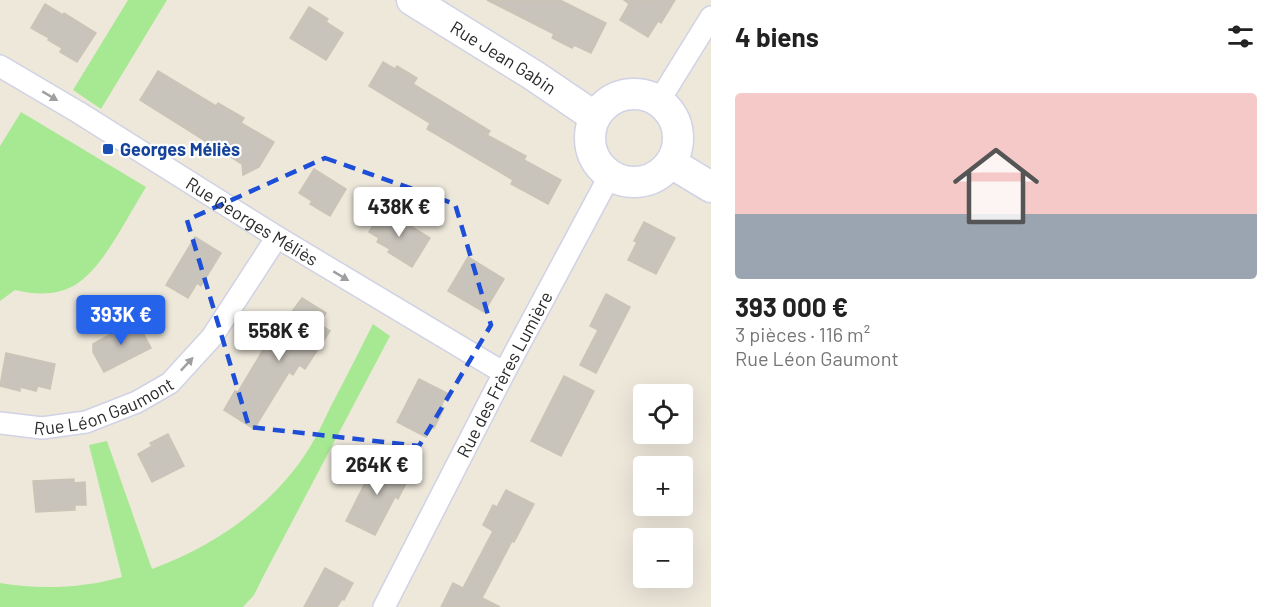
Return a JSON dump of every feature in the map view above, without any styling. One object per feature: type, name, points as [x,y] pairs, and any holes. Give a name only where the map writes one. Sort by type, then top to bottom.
[{"type":"street","name":"Rue Jean Gabin","points":[[412,0],[533,75],[595,117]]},
{"type":"street","points":[[659,101],[711,17]]},
{"type":"street","name":"Rue Georges Méliès","points":[[0,66],[277,237],[504,373]]},
{"type":"street","points":[[631,93],[646,95],[659,101],[669,110],[676,123],[679,136],[677,150],[671,163],[661,173],[636,182],[610,175],[593,155],[590,142],[595,117],[604,105],[617,97],[631,93]]},
{"type":"street","points":[[671,163],[711,187]]},
{"type":"street","name":"Rue des Frères Lumière","points":[[384,607],[504,373],[610,175]]},
{"type":"street","name":"Rue Léon Gaumont","points":[[0,423],[42,428],[86,422],[137,402],[170,383],[212,337],[277,237]]},
{"type":"highlighted area","points":[[325,158],[455,204],[491,325],[419,446],[249,427],[187,220]]},
{"type":"green space","points":[[128,0],[167,0],[101,109],[73,90]]},
{"type":"green space","points":[[21,112],[146,187],[107,251],[87,275],[76,284],[50,293],[15,290],[0,301],[0,146]]},
{"type":"green space","points":[[373,324],[390,336],[254,595],[243,607],[0,607],[0,583],[30,587],[61,587],[92,584],[122,577],[89,445],[107,441],[152,569],[198,548],[241,521],[279,487],[310,447]]},
{"type":"building","points":[[487,0],[560,0],[606,23],[591,53],[574,45],[572,48],[552,38],[554,34]]},
{"type":"building","points":[[624,0],[675,0],[661,23],[658,21],[648,37],[620,20],[629,4]]},
{"type":"building","points":[[45,4],[96,33],[77,62],[60,52],[62,48],[48,40],[49,38],[31,28]]},
{"type":"building","points":[[309,7],[328,19],[326,22],[343,33],[326,60],[290,38]]},
{"type":"building","points":[[383,62],[395,69],[397,66],[417,78],[413,84],[490,131],[487,135],[526,156],[524,160],[561,180],[548,204],[511,184],[513,180],[427,129],[430,123],[369,86]]},
{"type":"building","points":[[158,71],[216,106],[218,103],[244,118],[241,123],[274,142],[259,167],[243,175],[242,164],[140,100]]},
{"type":"building","points":[[314,169],[346,189],[330,216],[310,204],[312,201],[299,193]]},
{"type":"building","points":[[383,209],[430,238],[412,267],[388,252],[390,249],[377,242],[379,238],[369,232]]},
{"type":"building","points":[[644,222],[675,238],[656,274],[628,260],[637,242],[634,241]]},
{"type":"building","points":[[195,237],[221,253],[201,286],[197,283],[188,298],[166,285]]},
{"type":"building","points":[[468,257],[504,279],[484,312],[448,291]]},
{"type":"building","points":[[606,294],[630,307],[596,373],[580,365],[598,330],[590,326]]},
{"type":"building","points":[[302,298],[326,313],[319,324],[330,331],[305,369],[299,365],[293,375],[289,372],[254,429],[224,410],[235,391],[238,392],[275,327],[279,329]]},
{"type":"building","points":[[136,320],[151,348],[104,372],[93,352],[93,344]]},
{"type":"building","points":[[6,353],[55,364],[50,389],[38,386],[36,391],[20,387],[20,391],[0,386]]},
{"type":"building","points":[[564,376],[594,391],[561,456],[531,441]]},
{"type":"building","points":[[419,379],[447,393],[441,407],[444,408],[434,428],[431,427],[426,437],[397,422]]},
{"type":"building","points":[[168,434],[184,466],[152,482],[138,454],[152,446],[150,443]]},
{"type":"building","points":[[380,457],[398,466],[395,470],[409,477],[398,499],[395,497],[375,535],[346,521]]},
{"type":"building","points":[[74,479],[74,483],[85,482],[86,505],[75,505],[75,510],[36,512],[33,481]]},
{"type":"building","points":[[506,490],[534,504],[482,598],[500,607],[441,607],[453,583],[463,588],[493,531],[483,525],[493,505],[497,507]]},
{"type":"building","points":[[325,568],[353,583],[344,600],[342,599],[337,607],[304,607]]},
{"type":"place","name":"Georges Méliès","points":[[108,149]]}]
